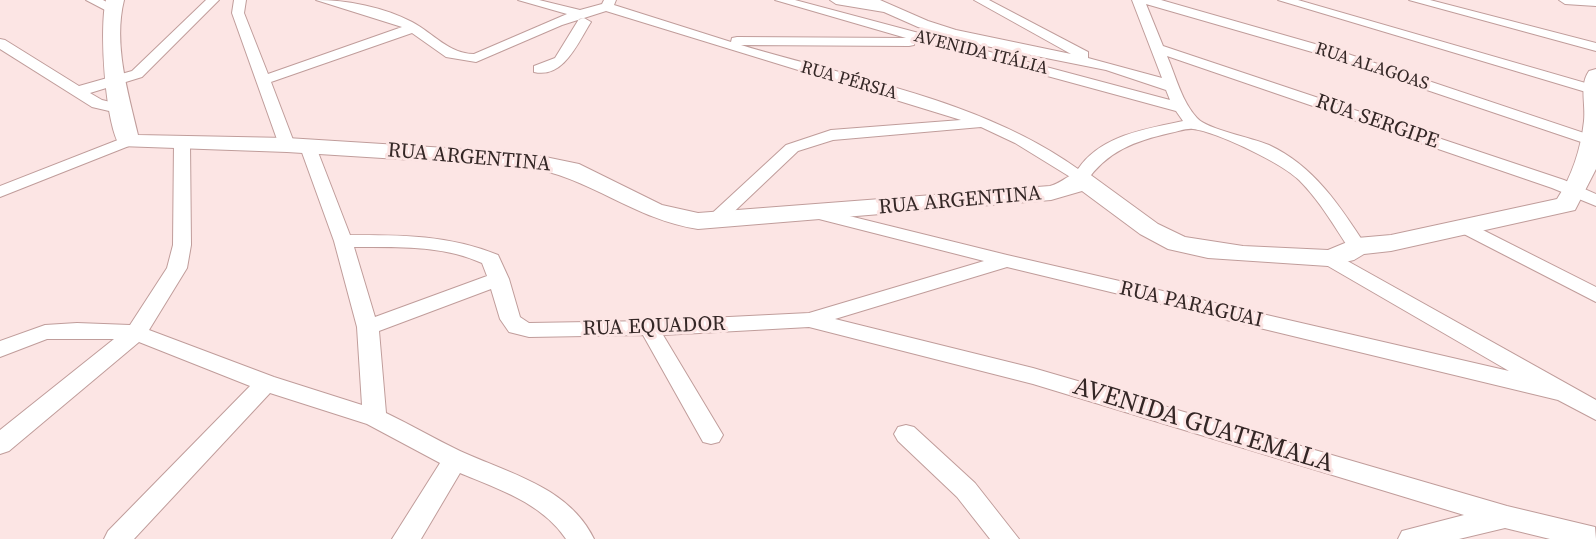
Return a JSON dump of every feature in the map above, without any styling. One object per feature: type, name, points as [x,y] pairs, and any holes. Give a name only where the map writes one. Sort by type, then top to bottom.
[{"type":"main road","points":[[113,4],[112,42],[128,141]]},
{"type":"main road","points":[[1080,178],[1149,229],[1177,243],[1208,250],[1243,254],[1328,258],[1345,254],[1357,246],[1391,243],[1467,228],[1566,205],[1586,196],[1594,141],[1595,89]]},
{"type":"main road","name":"RUA ARGENTINA","points":[[128,141],[297,146],[510,159],[552,164],[584,174],[660,214],[680,220],[714,221],[1051,193],[1073,187],[1080,178]]},
{"type":"street","points":[[92,0],[113,4]]},
{"type":"street","points":[[322,0],[395,20],[413,28],[454,57],[465,59],[476,58],[580,17],[608,3]]},
{"type":"street","points":[[524,0],[580,17],[629,15]]},
{"type":"street","name":"AVENIDA ITÁLIA","points":[[781,0],[1181,108]]},
{"type":"street","points":[[870,0],[886,10]]},
{"type":"street","points":[[980,0],[1058,49]]},
{"type":"street","points":[[1138,0],[1181,108],[1193,124]]},
{"type":"street","name":"RUA ALAGOAS","points":[[1147,0],[1331,53],[1594,141]]},
{"type":"street","points":[[1284,0],[1595,89]]},
{"type":"street","points":[[1415,0],[1596,47]]},
{"type":"street","points":[[1565,0],[1596,2]]},
{"type":"street","points":[[843,1],[886,10],[926,25],[1058,49],[1173,87]]},
{"type":"street","name":"RUA PÉRSIA","points":[[608,3],[629,15],[951,109],[1041,151],[1080,178]]},
{"type":"street","points":[[79,91],[117,82],[148,66],[201,12],[228,8],[343,241],[368,327],[375,418]]},
{"type":"street","points":[[539,69],[560,61],[580,17]]},
{"type":"street","points":[[264,80],[413,28]]},
{"type":"street","points":[[724,42],[935,42]]},
{"type":"street","points":[[0,43],[97,104],[122,109]]},
{"type":"street","name":"RUA SERGIPE","points":[[1156,48],[1586,196]]},
{"type":"street","points":[[714,221],[792,148],[803,143],[831,135],[983,122]]},
{"type":"street","points":[[1080,178],[1087,165],[1097,154],[1129,140],[1193,124],[1264,149],[1304,175],[1334,210],[1357,246]]},
{"type":"street","points":[[1,191],[128,141]]},
{"type":"street","points":[[0,444],[136,333],[159,298],[180,258],[182,144]]},
{"type":"street","name":"RUA PARAGUAI","points":[[817,213],[1007,261],[1565,393]]},
{"type":"street","points":[[1467,228],[1596,295]]},
{"type":"street","name":"RUA EQUADOR","points":[[343,241],[420,243],[479,253],[492,259],[510,320],[516,327],[529,330],[649,328],[809,320],[1007,261]]},
{"type":"street","points":[[1328,258],[1596,411]]},
{"type":"street","points":[[368,327],[499,279]]},
{"type":"street","name":"AVENIDA GUATEMALA","points":[[809,320],[1033,376],[1507,516],[1595,539]]},
{"type":"street","points":[[649,328],[711,435]]},
{"type":"street","points":[[0,349],[45,332],[77,330],[136,333],[266,383],[375,418],[455,459],[526,491],[552,506],[581,539]]},
{"type":"street","points":[[117,539],[266,383]]},
{"type":"street","points":[[906,434],[966,490],[1006,539]]},
{"type":"street","points":[[405,539],[413,530],[455,459]]},
{"type":"street","points":[[1411,539],[1507,516]]}]
